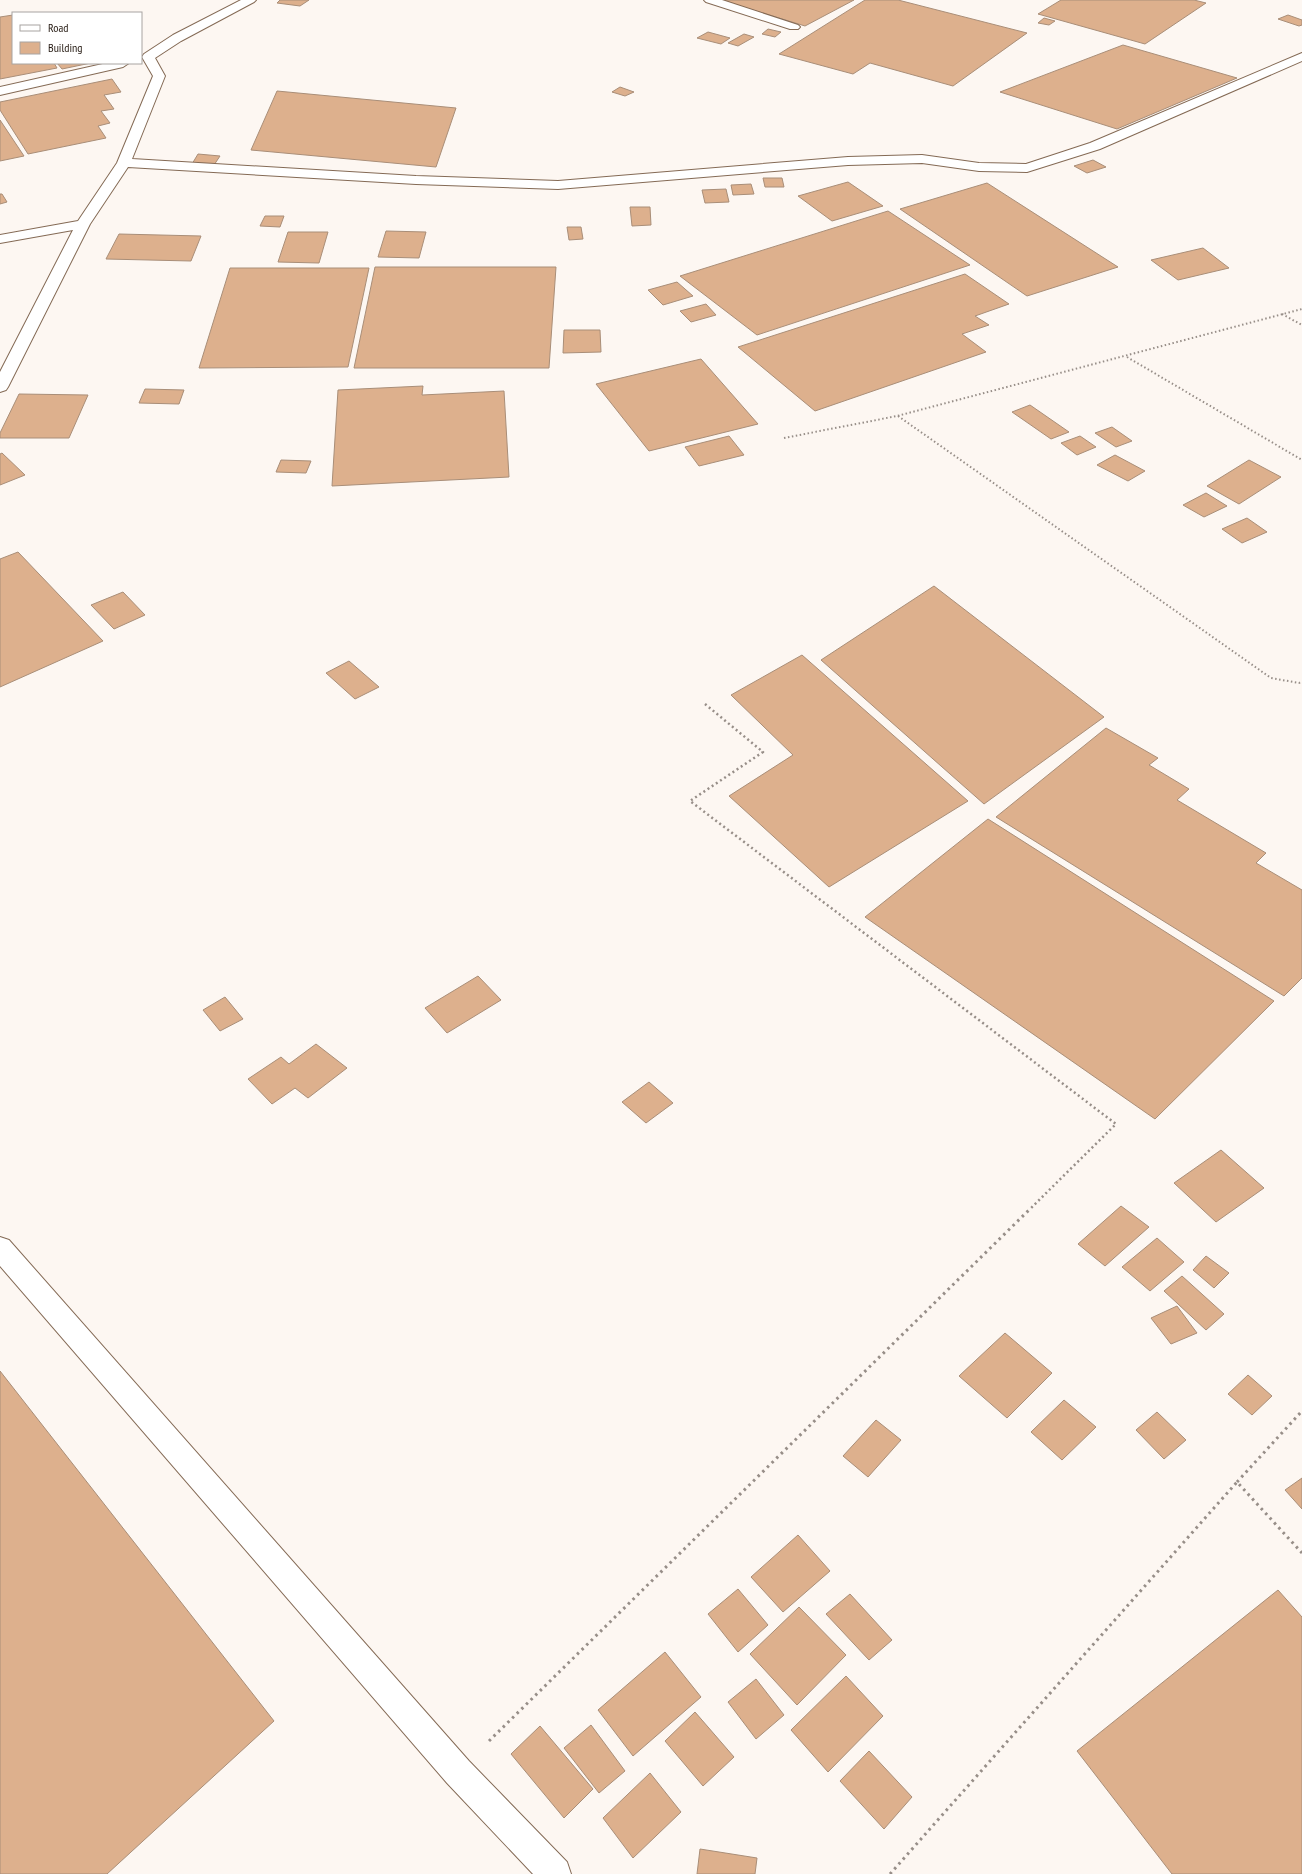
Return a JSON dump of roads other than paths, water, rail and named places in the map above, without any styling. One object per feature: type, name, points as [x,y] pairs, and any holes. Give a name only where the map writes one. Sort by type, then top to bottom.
[{"type":"street","points":[[0,387],[83,224],[124,163],[159,76],[145,58],[178,38],[250,0]]},
{"type":"street","points":[[710,0],[794,27]]},
{"type":"street","points":[[124,163],[408,179],[558,185],[855,161],[922,159],[979,167],[1027,168],[1094,146],[1302,57]]},
{"type":"street","points":[[0,91],[119,64]]},
{"type":"street","points":[[0,239],[83,224]]},
{"type":"street","points":[[0,1248],[458,1772],[555,1874]]}]
